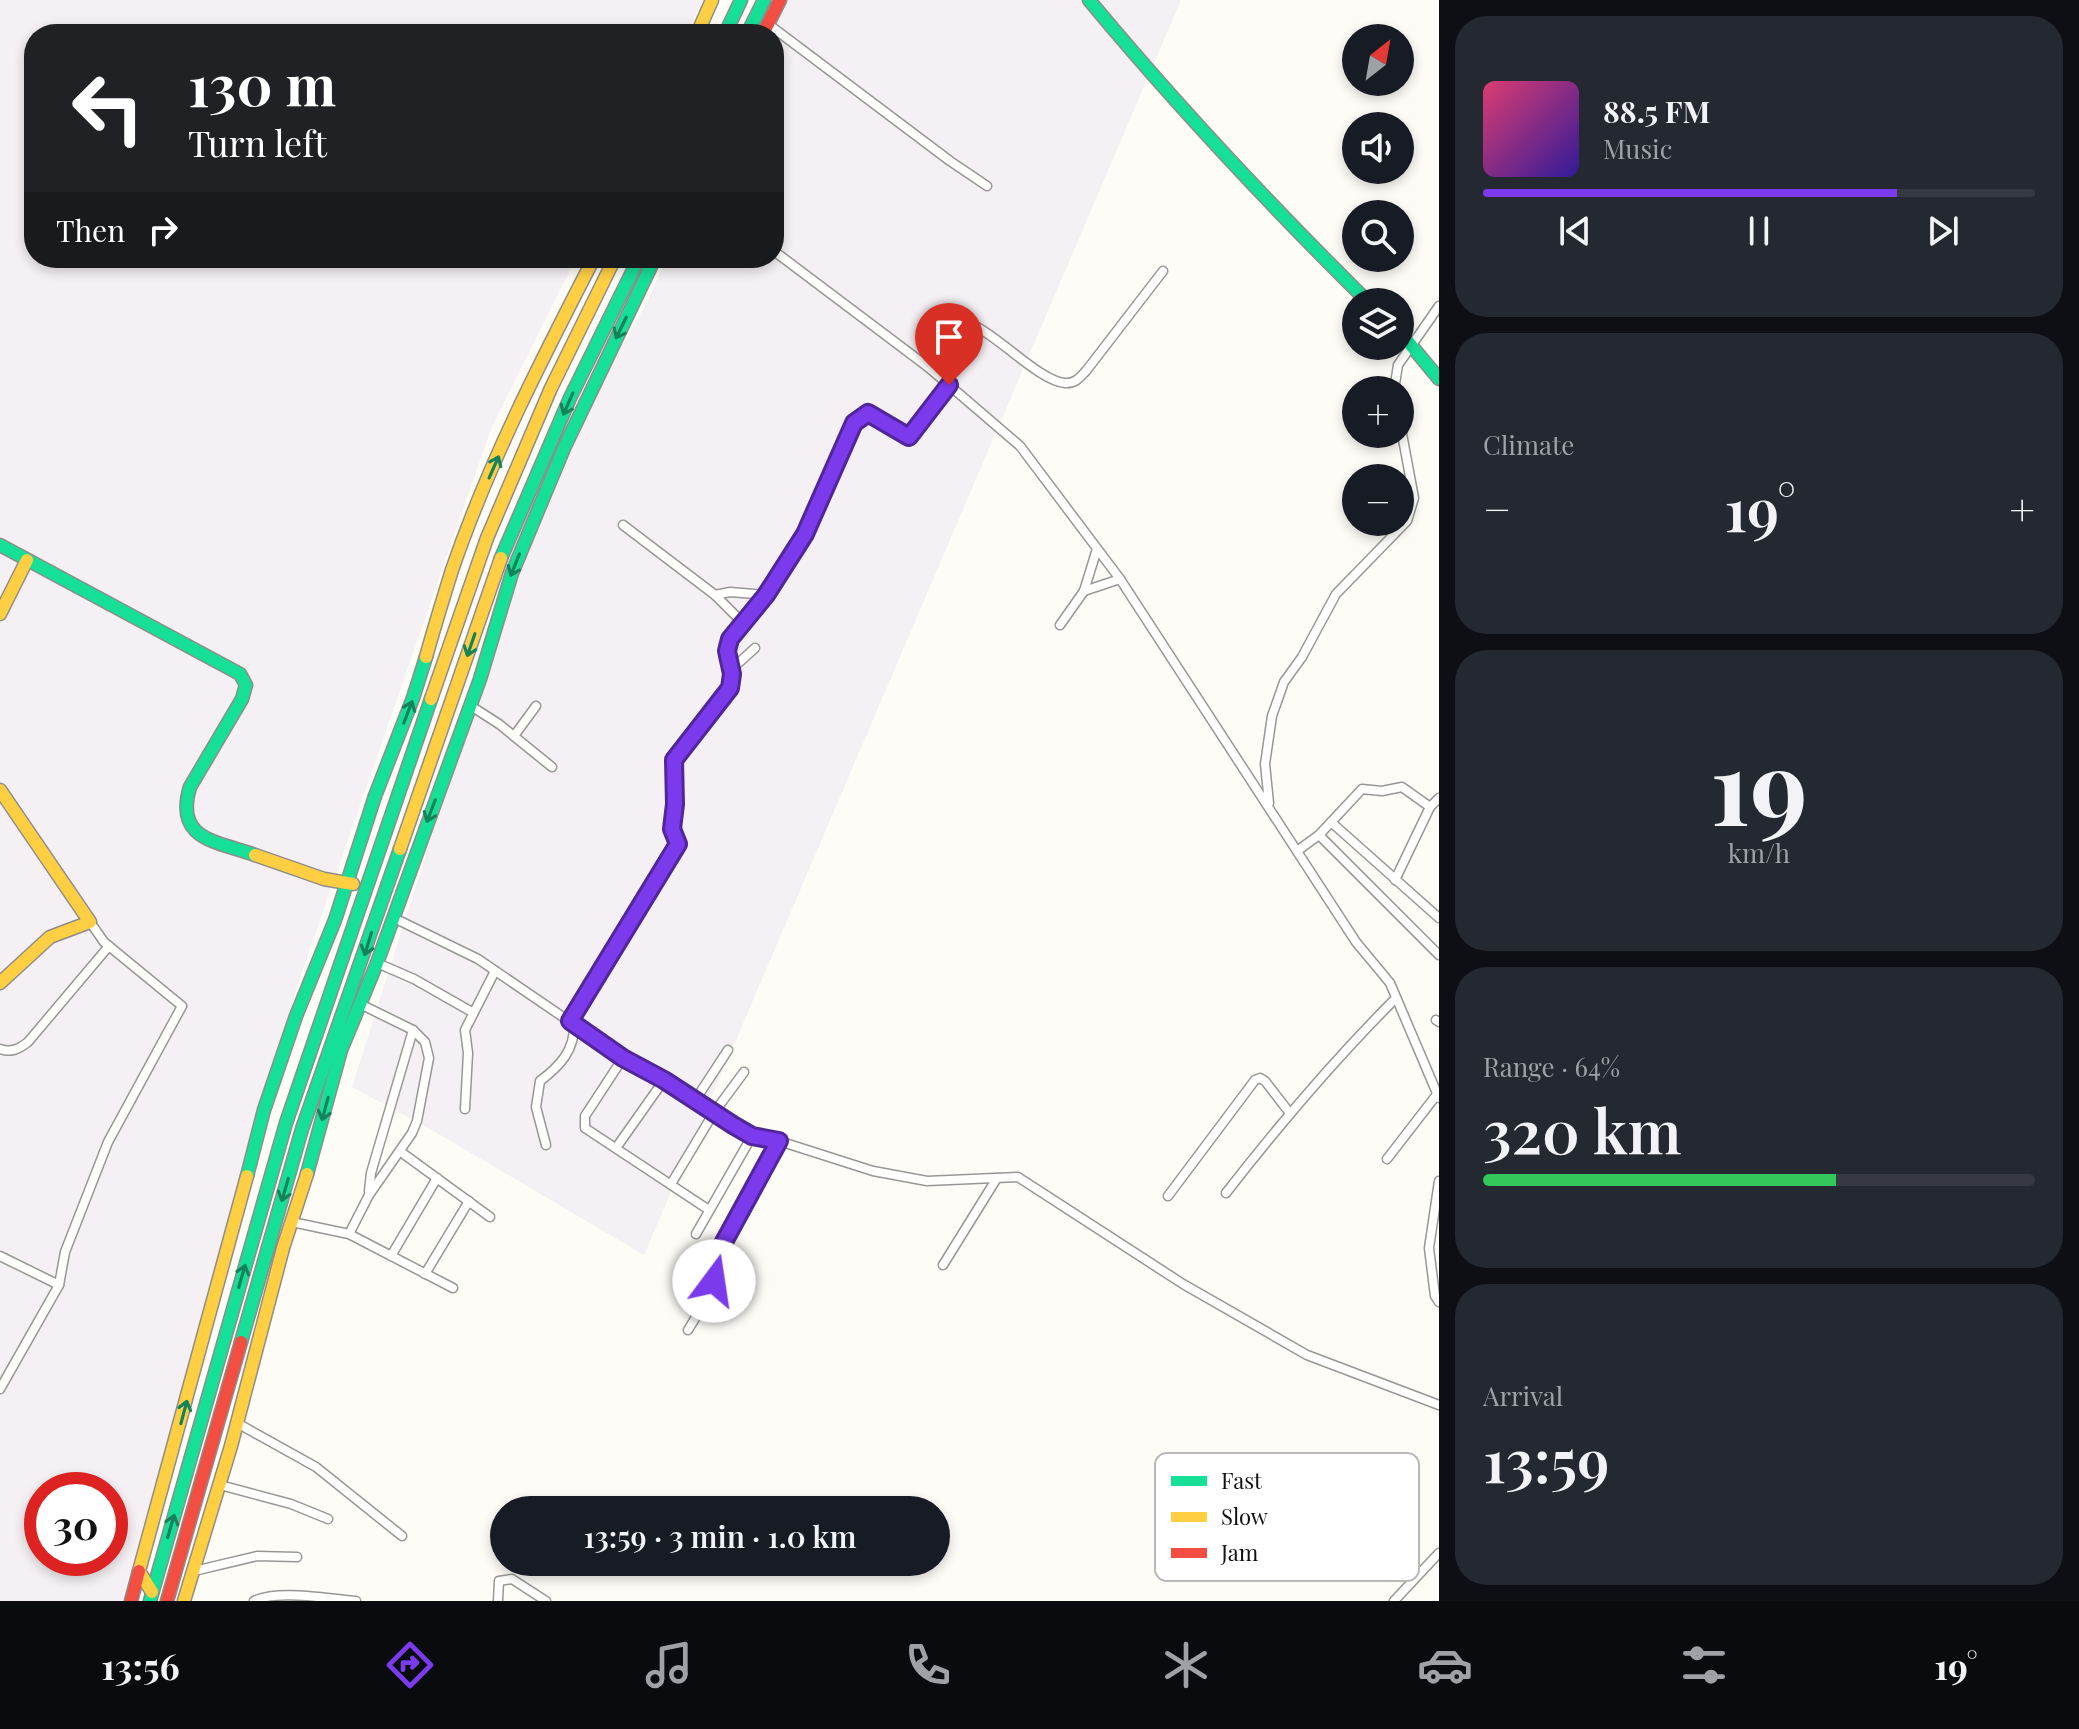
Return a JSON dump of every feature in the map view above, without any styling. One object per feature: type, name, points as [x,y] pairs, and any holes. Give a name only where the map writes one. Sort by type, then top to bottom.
[{"type":"main road","points":[[701,24],[712,0]]},
{"type":"main road","points":[[730,24],[741,0]]},
{"type":"main road","points":[[752,24],[764,0]]},
{"type":"main road","points":[[768,24],[780,0]]},
{"type":"main road","points":[[1089,0],[1159,84],[1271,206],[1354,288]]},
{"type":"main road","points":[[131,1601],[264,1110],[350,884],[375,796],[413,698],[459,553],[524,401],[589,268]]},
{"type":"main road","points":[[151,1597],[286,1123],[363,893],[487,538],[551,388],[610,268]]},
{"type":"main road","points":[[170,1600],[302,1129],[505,547],[570,398],[634,268]]},
{"type":"main road","points":[[184,1601],[341,1050],[377,963],[393,917],[394,900],[470,706],[512,573],[564,448],[650,268]]},
{"type":"main road","points":[[1414,347],[1439,379]]},
{"type":"main road","points":[[0,545],[240,674],[246,685],[243,699],[214,743],[186,799],[186,818],[197,834],[269,862],[350,884]]},
{"type":"main road","points":[[0,614],[27,560]]},
{"type":"main road","points":[[0,790],[90,922],[50,937],[0,983]]},
{"type":"main road","points":[[139,1571],[151,1597]]},
{"type":"street","points":[[784,42],[987,186]]},
{"type":"street","points":[[784,259],[928,367],[1020,446],[1120,579],[1356,942],[1390,983],[1438,1096],[1387,1159]]},
{"type":"street","points":[[928,367],[956,327],[969,323],[986,331],[1047,376],[1071,383],[1086,371],[1163,271]]},
{"type":"street","points":[[1414,341],[1439,306]]},
{"type":"street","points":[[732,674],[727,651],[730,639],[766,595],[805,534],[854,423],[868,413],[909,437],[949,385]]},
{"type":"street","points":[[1269,808],[1265,764],[1272,716],[1284,682],[1302,657],[1336,594],[1407,521],[1414,498],[1405,448]]},
{"type":"street","points":[[623,525],[715,595],[742,622]]},
{"type":"street","points":[[1060,625],[1084,591],[1097,549]]},
{"type":"street","points":[[1084,591],[1120,579]]},
{"type":"street","points":[[715,595],[730,592],[766,595]]},
{"type":"street","points":[[546,1145],[536,1107],[540,1081],[553,1071],[575,1042],[572,1023],[678,844],[672,829],[674,760],[730,688],[733,668],[755,648]]},
{"type":"street","points":[[470,706],[552,767]]},
{"type":"street","points":[[514,736],[536,706]]},
{"type":"street","points":[[1297,851],[1319,835],[1362,789],[1382,791],[1402,787],[1430,807]]},
{"type":"street","points":[[1395,880],[1430,807],[1439,798]]},
{"type":"street","points":[[1331,822],[1439,918]]},
{"type":"street","points":[[1319,835],[1439,955]]},
{"type":"street","points":[[393,917],[478,959],[623,1058],[752,1136],[779,1141],[873,1171],[927,1181],[1018,1177],[1183,1284],[1307,1355],[1439,1405]]},
{"type":"street","points":[[0,1389],[59,1285],[65,1252],[108,1142],[182,1006],[109,946],[90,922]]},
{"type":"street","points":[[0,1049],[19,1049],[28,1042],[109,946]]},
{"type":"street","points":[[377,963],[414,979],[472,1012]]},
{"type":"street","points":[[465,1109],[468,1053],[465,1030],[495,971]]},
{"type":"street","points":[[1226,1193],[1289,1112],[1396,998]]},
{"type":"street","points":[[349,1234],[369,1195],[401,1152],[417,1121],[429,1058],[425,1042],[413,1030],[360,1004]]},
{"type":"street","points":[[369,1195],[371,1173],[413,1030]]},
{"type":"street","points":[[694,1102],[728,1050]]},
{"type":"street","points":[[623,1058],[585,1116],[585,1128],[709,1210]]},
{"type":"street","points":[[671,1184],[713,1114],[744,1072]]},
{"type":"street","points":[[1168,1196],[1255,1080],[1260,1078],[1265,1081],[1289,1112]]},
{"type":"street","points":[[616,1148],[664,1080]]},
{"type":"street","points":[[696,1234],[752,1136]]},
{"type":"street","points":[[688,1330],[713,1289],[713,1266],[719,1251],[779,1141]]},
{"type":"street","points":[[401,1152],[490,1217]]},
{"type":"street","points":[[391,1256],[437,1178]]},
{"type":"street","points":[[943,1265],[997,1178]]},
{"type":"street","points":[[1439,1181],[1429,1248],[1435,1296],[1439,1302]]},
{"type":"street","points":[[425,1274],[469,1201]]},
{"type":"street","points":[[292,1222],[349,1234],[453,1288]]},
{"type":"street","points":[[0,1256],[59,1285]]},
{"type":"street","points":[[237,1422],[316,1467],[402,1536]]},
{"type":"street","points":[[219,1485],[291,1504],[328,1519]]},
{"type":"street","points":[[1419,1574],[1439,1553]]},
{"type":"street","points":[[193,1571],[257,1556],[297,1557]]},
{"type":"street","points":[[498,1601],[499,1581],[512,1579],[546,1601]]},
{"type":"street","points":[[1394,1601],[1413,1581]]},
{"type":"street","points":[[254,1601],[263,1597],[284,1596],[356,1601]]},
{"type":"street","points":[[151,1597],[170,1600]]},
{"type":"shaded area","points":[[0,0],[703,0],[691,24],[24,24],[24,268],[571,268],[491,429],[278,1048],[122,1601],[0,1601]]},
{"type":"shaded area","points":[[783,0],[1181,0],[644,1255],[437,1133],[352,1087],[507,600],[583,416],[647,302],[662,268],[784,268],[784,24],[772,24]]},
{"type":"traffic: fast","points":[[730,24],[741,0]]},
{"type":"traffic: fast","points":[[752,24],[764,0]]},
{"type":"traffic: fast","points":[[1089,0],[1225,154],[1354,288]]},
{"type":"traffic: fast","points":[[501,558],[570,398],[634,268]]},
{"type":"traffic: fast","points":[[307,1174],[341,1050],[377,963],[480,679],[512,573],[564,448],[650,268]]},
{"type":"traffic: fast","points":[[1414,349],[1439,379]]},
{"type":"traffic: fast","points":[[0,545],[240,674],[246,685],[242,699],[190,787],[188,818],[202,836],[255,855]]},
{"type":"traffic: fast","points":[[247,1176],[264,1110],[296,1016],[335,920],[375,796],[426,657]]},
{"type":"traffic: fast","points":[[150,1601],[286,1123],[431,699]]},
{"type":"traffic: fast","points":[[241,1342],[302,1129],[400,849]]},
{"type":"traffic: slow","points":[[701,24],[712,0]]},
{"type":"traffic: slow","points":[[426,657],[452,570],[482,490],[589,268]]},
{"type":"traffic: slow","points":[[431,699],[487,538],[551,388],[610,268]]},
{"type":"traffic: slow","points":[[400,849],[501,558]]},
{"type":"traffic: slow","points":[[0,614],[27,560]]},
{"type":"traffic: slow","points":[[0,790],[90,922],[50,937],[0,983]]},
{"type":"traffic: slow","points":[[255,855],[324,879],[353,884]]},
{"type":"traffic: slow","points":[[184,1601],[231,1446],[283,1248],[307,1174]]},
{"type":"traffic: slow","points":[[152,1592],[139,1571],[247,1176]]},
{"type":"traffic: jam","points":[[768,24],[780,0]]},
{"type":"traffic: jam","points":[[167,1601],[241,1342]]},
{"type":"traffic: jam","points":[[131,1601],[139,1571]]},
{"type":"route","points":[[714,1281],[712,1270],[719,1251],[779,1141],[752,1136],[623,1058],[570,1021],[678,844],[672,829],[674,760],[730,688],[732,674],[727,651],[730,639],[766,595],[805,534],[854,423],[868,413],[909,437],[949,385]]}]
